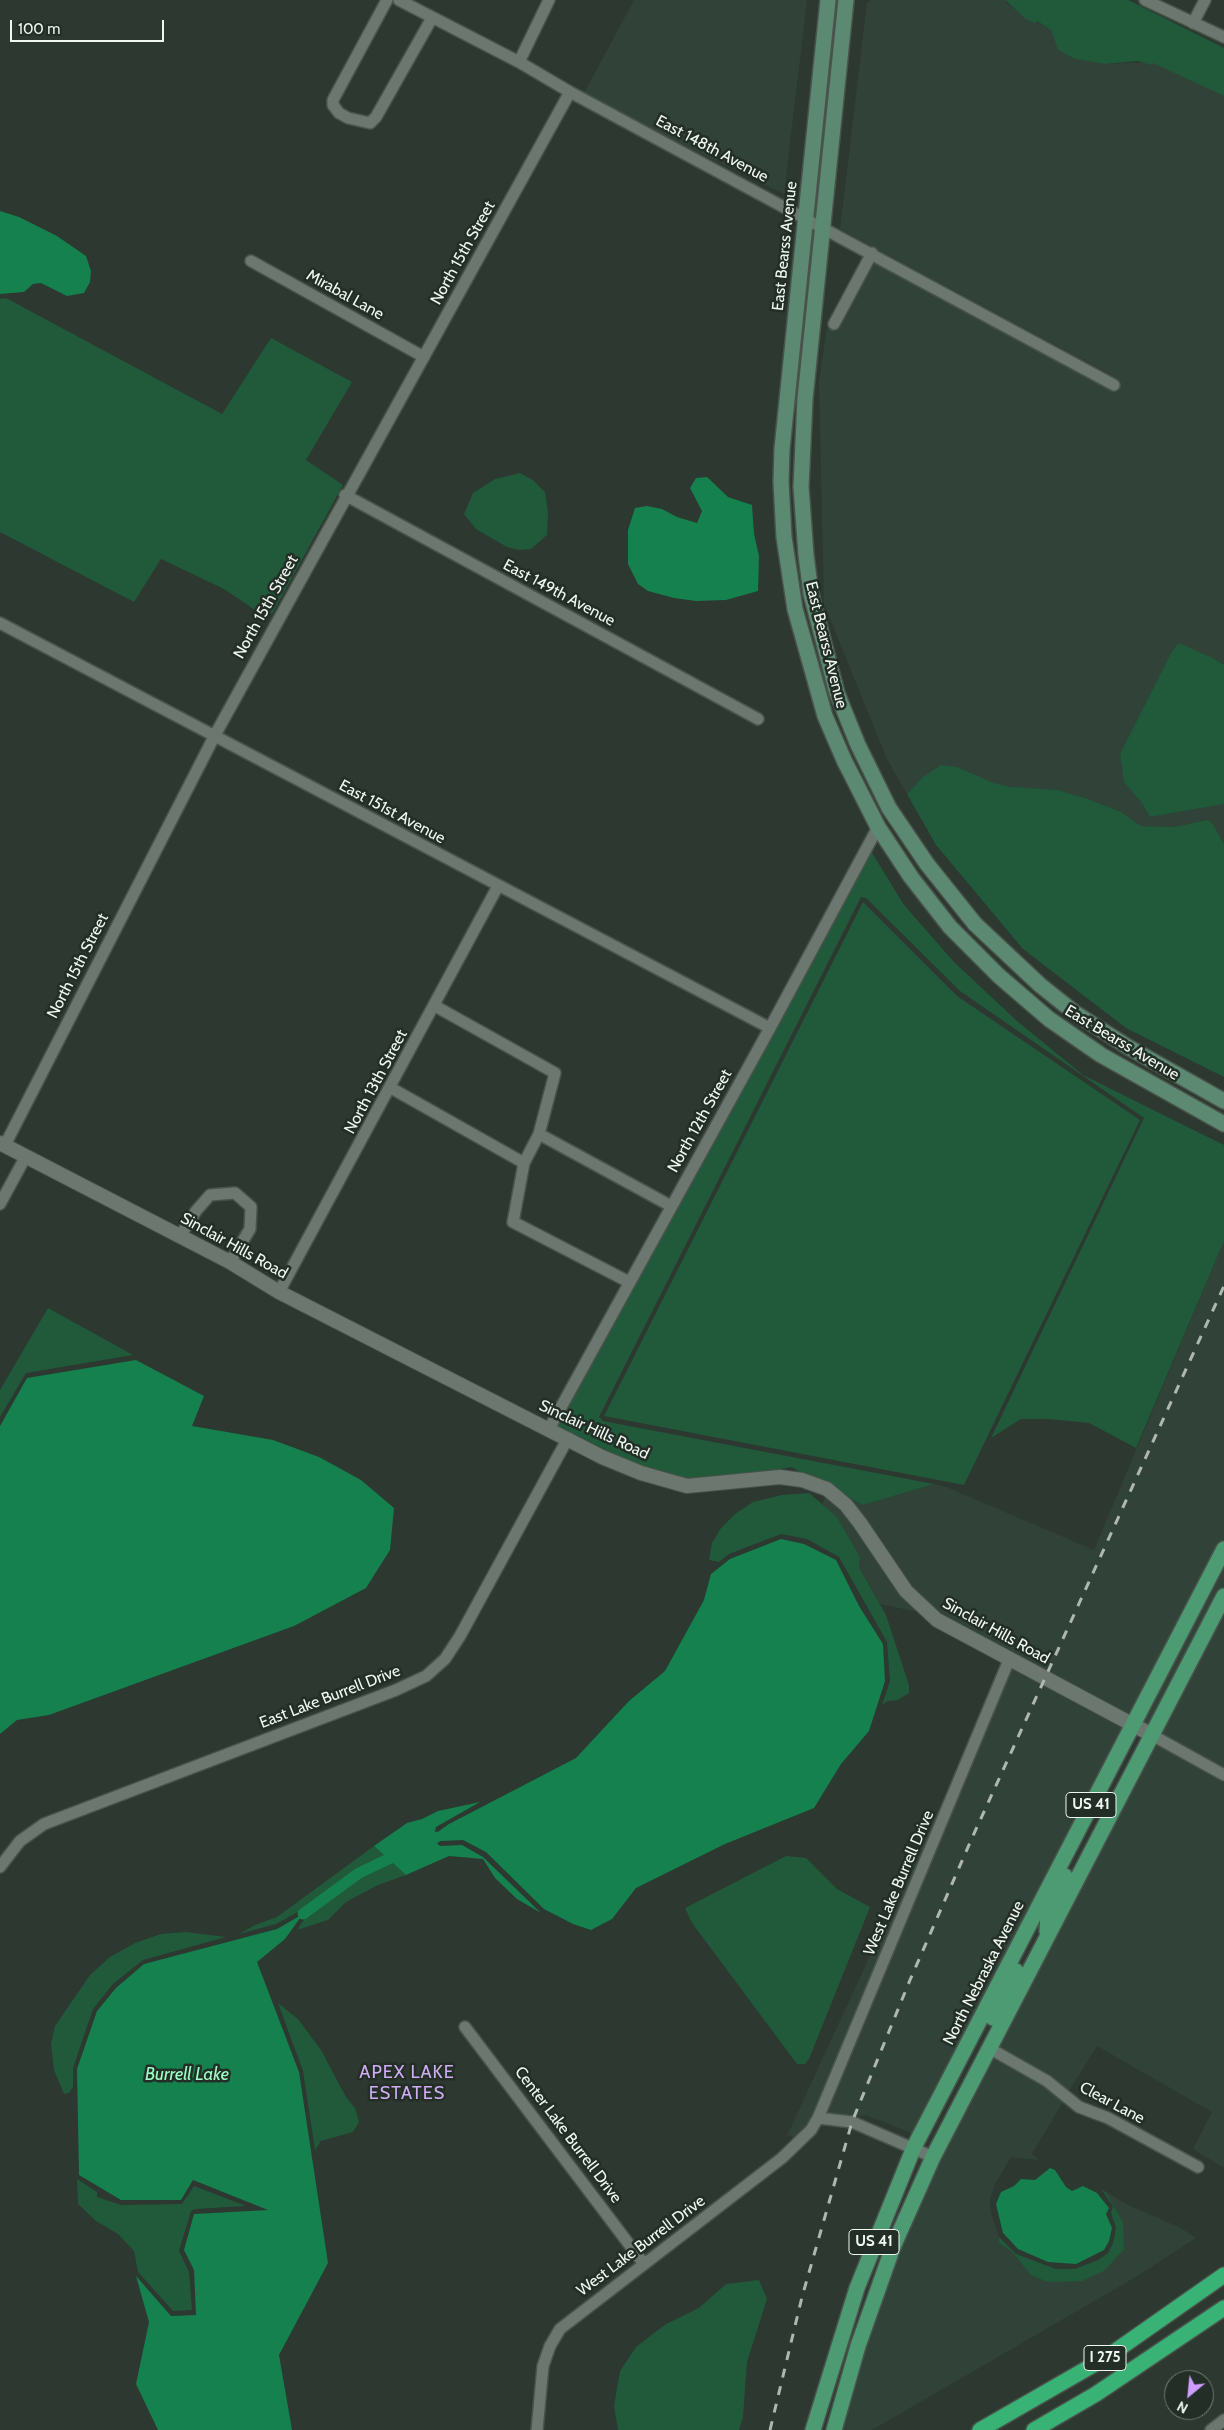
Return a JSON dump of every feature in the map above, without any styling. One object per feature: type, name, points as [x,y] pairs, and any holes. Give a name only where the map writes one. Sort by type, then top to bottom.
[{"type":"highway","name":"I 275","points":[[980,2430],[1107,2357],[1224,2275]]},
{"type":"highway","name":"I 275","points":[[1034,2430],[1104,2389],[1224,2308]]},
{"type":"main road","name":"East Bearss Avenue","points":[[828,0],[782,449],[784,537],[795,609],[822,708],[844,760],[878,827],[911,877],[950,927],[999,976],[1049,1019],[1100,1054],[1224,1124]]},
{"type":"main road","name":"East Bearss Avenue","points":[[846,0],[805,399],[801,478],[803,521],[816,617],[837,693],[858,745],[889,808],[927,864],[962,909],[999,949],[1040,985],[1104,1034],[1224,1101]]},
{"type":"main road","name":"North Nebraska Avenue","points":[[813,2430],[857,2288],[914,2147],[1224,1549]]},
{"type":"main road","name":"US 41","points":[[834,2430],[858,2346],[882,2278],[933,2157],[1224,1596]]},
{"type":"main road","points":[[1048,1936],[1048,1912],[1075,1856],[1080,1839],[1079,1828]]},
{"type":"main road","points":[[989,2048],[988,2029],[1021,1962],[1022,1952],[1018,1947]]},
{"type":"street","points":[[387,0],[333,100],[333,105],[339,113],[348,118],[370,123],[376,117],[432,18]]},
{"type":"street","name":"East 148th Avenue","points":[[399,0],[519,62],[570,92],[823,226],[1114,385]]},
{"type":"street","points":[[519,62],[549,0]]},
{"type":"street","points":[[1145,0],[1224,37]]},
{"type":"street","points":[[1193,23],[1205,0]]},
{"type":"street","name":"North 15th Street","points":[[3,1144],[215,735],[345,495],[424,357],[570,92]]},
{"type":"street","points":[[834,324],[872,253]]},
{"type":"street","name":"Mirabal Lane","points":[[251,261],[424,357]]},
{"type":"street","name":"East 149th Avenue","points":[[345,495],[758,718]]},
{"type":"street","name":"East 151st Avenue","points":[[0,623],[770,1028]]},
{"type":"street","name":"North 12th Street","points":[[549,1429],[770,1028],[878,827]]},
{"type":"street","name":"North 13th Street","points":[[279,1292],[391,1088],[498,886]]},
{"type":"street","points":[[435,1006],[555,1073],[539,1134],[524,1163],[512,1222],[629,1282]]},
{"type":"street","points":[[391,1088],[524,1163]]},
{"type":"street","points":[[539,1134],[671,1206]]},
{"type":"street","name":"Sinclair Hills Road","points":[[3,1144],[230,1262],[279,1292],[602,1457],[641,1473],[687,1486],[780,1477],[802,1480],[827,1489],[846,1505],[906,1591],[937,1620],[1009,1660],[1133,1724],[1224,1775]]},
{"type":"street","points":[[0,1204],[26,1156]]},
{"type":"street","points":[[180,1236],[196,1211],[210,1195],[235,1193],[251,1207],[250,1229],[230,1262]]},
{"type":"street","name":"East Lake Burrell Drive","points":[[0,1867],[20,1841],[44,1824],[396,1690],[426,1676],[445,1659],[460,1636],[568,1438]]},
{"type":"street","name":"West Lake Burrell Drive","points":[[537,2430],[544,2366],[550,2346],[560,2329],[782,2158],[811,2130],[818,2118],[1009,1660]]},
{"type":"street","name":"Center Lake Burrell Drive","points":[[465,2027],[644,2264]]},
{"type":"street","name":"Clear Lane","points":[[989,2048],[1047,2081],[1079,2107],[1108,2118],[1198,2166]]},
{"type":"street","points":[[818,2118],[852,2122],[914,2147],[933,2157]]},
{"type":"street","points":[[1211,2430],[1224,2420]]},
{"type":"shaded area","points":[[634,0],[807,0],[784,194],[675,141],[584,93]]},
{"type":"shaded area","points":[[871,0],[1005,0],[1007,4],[1051,30],[1058,50],[1075,59],[1106,64],[1153,62],[1224,96],[1224,665],[1179,643],[1172,651],[1120,754],[1124,782],[1142,803],[1150,817],[1224,804],[1224,844],[1213,824],[1207,820],[1174,827],[1141,826],[1121,812],[1088,799],[1058,790],[1010,788],[957,767],[923,777],[907,794],[887,759],[824,604],[819,382],[827,327],[836,332],[874,261],[1115,393],[1121,382],[1110,374],[840,229],[867,3]]},
{"type":"shaded area","points":[[1005,0],[1128,0],[1224,48],[1224,96],[1153,63],[1151,65],[1138,61],[1105,64],[1075,59],[1058,50],[1051,30],[1037,21],[1035,23],[1026,19]]},
{"type":"shaded area","points":[[6,298],[222,414],[271,338],[352,382],[306,460],[343,485],[272,614],[255,610],[224,589],[161,559],[134,602],[0,532],[0,299]]},
{"type":"shaded area","points":[[520,473],[533,480],[545,492],[548,513],[547,535],[531,549],[518,550],[507,547],[476,529],[464,514],[473,493],[495,479]]},
{"type":"shaded area","points":[[1179,643],[1224,665],[1224,804],[1150,817],[1142,803],[1124,782],[1120,754],[1172,651]]},
{"type":"shaded area","points":[[941,765],[957,767],[994,783],[1010,787],[1058,790],[1088,799],[1121,812],[1141,826],[1174,827],[1207,820],[1213,824],[1224,844],[1224,1077],[1126,1028],[1023,949],[936,845],[907,794],[923,777]]},
{"type":"shaded area","points":[[871,851],[904,905],[954,962],[1017,1021],[1083,1075],[1224,1145],[1224,1241],[1136,1448],[1089,1423],[1049,1419],[1021,1419],[991,1438],[1144,1118],[960,991],[866,898],[861,897],[599,1417],[603,1421],[934,1484],[863,1505],[791,1467],[756,1474],[688,1480],[633,1463],[556,1426]]},
{"type":"shaded area","points":[[863,902],[957,996],[1140,1120],[964,1485],[604,1416]]},
{"type":"shaded area","points":[[1224,1241],[1224,1538],[1131,1717],[940,1615],[910,1587],[844,1496],[863,1505],[934,1484],[946,1487],[1094,1550]]},
{"type":"shaded area","points":[[48,1308],[133,1355],[26,1373],[0,1417],[0,1390]]},
{"type":"shaded area","points":[[809,1493],[837,1517],[860,1557],[859,1567],[886,1615],[909,1685],[909,1693],[898,1700],[888,1701],[882,1705],[890,1681],[887,1642],[839,1557],[807,1539],[781,1534],[729,1554],[719,1562],[709,1560],[712,1543],[721,1528],[735,1514],[753,1502],[782,1495]]},
{"type":"shaded area","points":[[826,1496],[841,1509],[901,1595],[918,1612],[880,1604],[859,1566],[860,1557],[837,1517],[822,1504]]},
{"type":"shaded area","points":[[1224,1561],[1224,1585],[1150,1727],[1140,1722]]},
{"type":"shaded area","points":[[1224,1608],[1224,1769],[1160,1732]]},
{"type":"shaded area","points":[[1012,1668],[1125,1727],[1076,1823],[1073,1824],[914,2134],[866,2115],[855,2117],[826,2113]]},
{"type":"shaded area","points":[[1154,1743],[1224,1783],[1224,2168],[1193,2149],[1212,2112],[1097,2046],[1069,2091],[1050,2076],[997,2045]]},
{"type":"shaded area","points":[[955,1775],[814,2116],[794,2139],[790,2135],[786,2138],[892,1908]]},
{"type":"shaded area","points":[[374,1846],[406,1875],[378,1885],[346,1902],[328,1920],[297,1930],[308,1914],[303,1909],[276,1924],[239,1934],[255,1925],[277,1917]]},
{"type":"shaded area","points":[[786,1856],[806,1858],[837,1889],[870,1907],[809,2059],[805,2064],[797,2064],[692,1923],[685,1908]]},
{"type":"shaded area","points":[[186,1932],[226,1937],[143,1960],[113,1984],[93,2009],[73,2068],[73,2087],[69,2093],[64,2094],[54,2070],[51,2044],[55,2026],[90,1975],[110,1957],[135,1943],[161,1934]]},
{"type":"shaded area","points":[[278,2003],[298,2019],[321,2050],[346,2097],[355,2108],[359,2122],[353,2132],[321,2141],[315,2150],[303,2071]]},
{"type":"shaded area","points":[[991,2056],[1043,2086],[1063,2102],[1032,2154],[1039,2160],[1011,2157],[995,2184],[990,2199],[991,2213],[999,2237],[999,2243],[1011,2251],[1031,2275],[1047,2282],[1053,2282],[1104,2271],[1123,2222],[1106,2192],[1128,2205],[1181,2228],[1196,2238],[1134,2278],[872,2430],[839,2430],[846,2402],[898,2249],[920,2199]]},
{"type":"shaded area","points":[[77,2179],[97,2192],[97,2197],[121,2205],[182,2204],[194,2186],[246,2206],[195,2209],[191,2211],[179,2251],[189,2272],[192,2310],[173,2311],[138,2272],[134,2251],[118,2234],[96,2221],[78,2204]]},
{"type":"shaded area","points":[[1101,2189],[1106,2192],[1123,2222],[1124,2249],[1104,2271],[1082,2281],[1047,2282],[1031,2275],[1011,2251],[999,2243],[999,2237],[1016,2254],[1056,2269],[1075,2269],[1098,2260],[1108,2253],[1113,2243],[1116,2228],[1111,2213],[1113,2206]]},
{"type":"shaded area","points":[[759,2280],[767,2299],[747,2362],[743,2417],[739,2430],[618,2430],[614,2406],[620,2371],[636,2347],[666,2324],[699,2308],[726,2284]]},
{"type":"water","points":[[0,211],[19,217],[57,236],[86,256],[91,271],[90,282],[84,293],[67,296],[41,283],[33,284],[24,292],[0,294]]},
{"type":"water","points":[[707,477],[728,497],[752,505],[754,534],[759,556],[758,591],[726,600],[696,601],[674,598],[648,591],[638,584],[628,564],[628,530],[635,508],[647,506],[662,509],[677,517],[697,523],[702,511],[690,488],[696,478]]},
{"type":"water","points":[[136,1360],[204,1396],[192,1426],[273,1440],[319,1457],[361,1480],[394,1508],[390,1550],[366,1588],[294,1626],[49,1715],[17,1720],[0,1734],[0,1426],[27,1378]]},
{"type":"water","points":[[781,1539],[804,1544],[836,1560],[859,1606],[883,1644],[885,1681],[869,1731],[841,1764],[814,1808],[725,1844],[636,1888],[612,1919],[591,1930],[573,1924],[544,1909],[486,1852],[463,1840],[441,1841],[437,1837],[439,1831],[449,1824],[576,1758],[629,1701],[665,1671],[704,1600],[711,1574],[730,1559]]},
{"type":"water","points":[[480,1802],[436,1827],[433,1839],[440,1846],[462,1845],[483,1857],[541,1913],[517,1899],[495,1878],[483,1859],[449,1856],[406,1875],[374,1846],[407,1823],[422,1819],[438,1811]]},
{"type":"water","name":"Burrell Lake","points":[[303,1914],[285,1939],[257,1962],[299,2072],[328,2263],[279,2355],[292,2430],[158,2430],[136,2384],[149,2322],[136,2276],[171,2316],[196,2315],[194,2270],[184,2250],[194,2214],[268,2210],[193,2180],[181,2200],[121,2200],[79,2175],[77,2069],[97,2011],[116,1988],[144,1964],[277,1929]]},
{"type":"water","points":[[1050,2168],[1055,2170],[1066,2187],[1072,2191],[1083,2186],[1097,2193],[1109,2208],[1106,2214],[1112,2228],[1109,2241],[1104,2250],[1076,2264],[1048,2262],[1018,2249],[1003,2233],[996,2204],[1001,2192],[1014,2186],[1021,2179],[1035,2180]]},
{"type":"waterway","points":[[420,1844],[437,1837]]},
{"type":"waterway","points":[[303,1914],[359,1873],[401,1853]]},
{"type":"railway","points":[[770,2430],[802,2297],[852,2122],[910,1980],[972,1838],[1224,1286]]},
{"type":"district","name":"APEX LAKE ESTATES","points":[[407,2083]]}]
